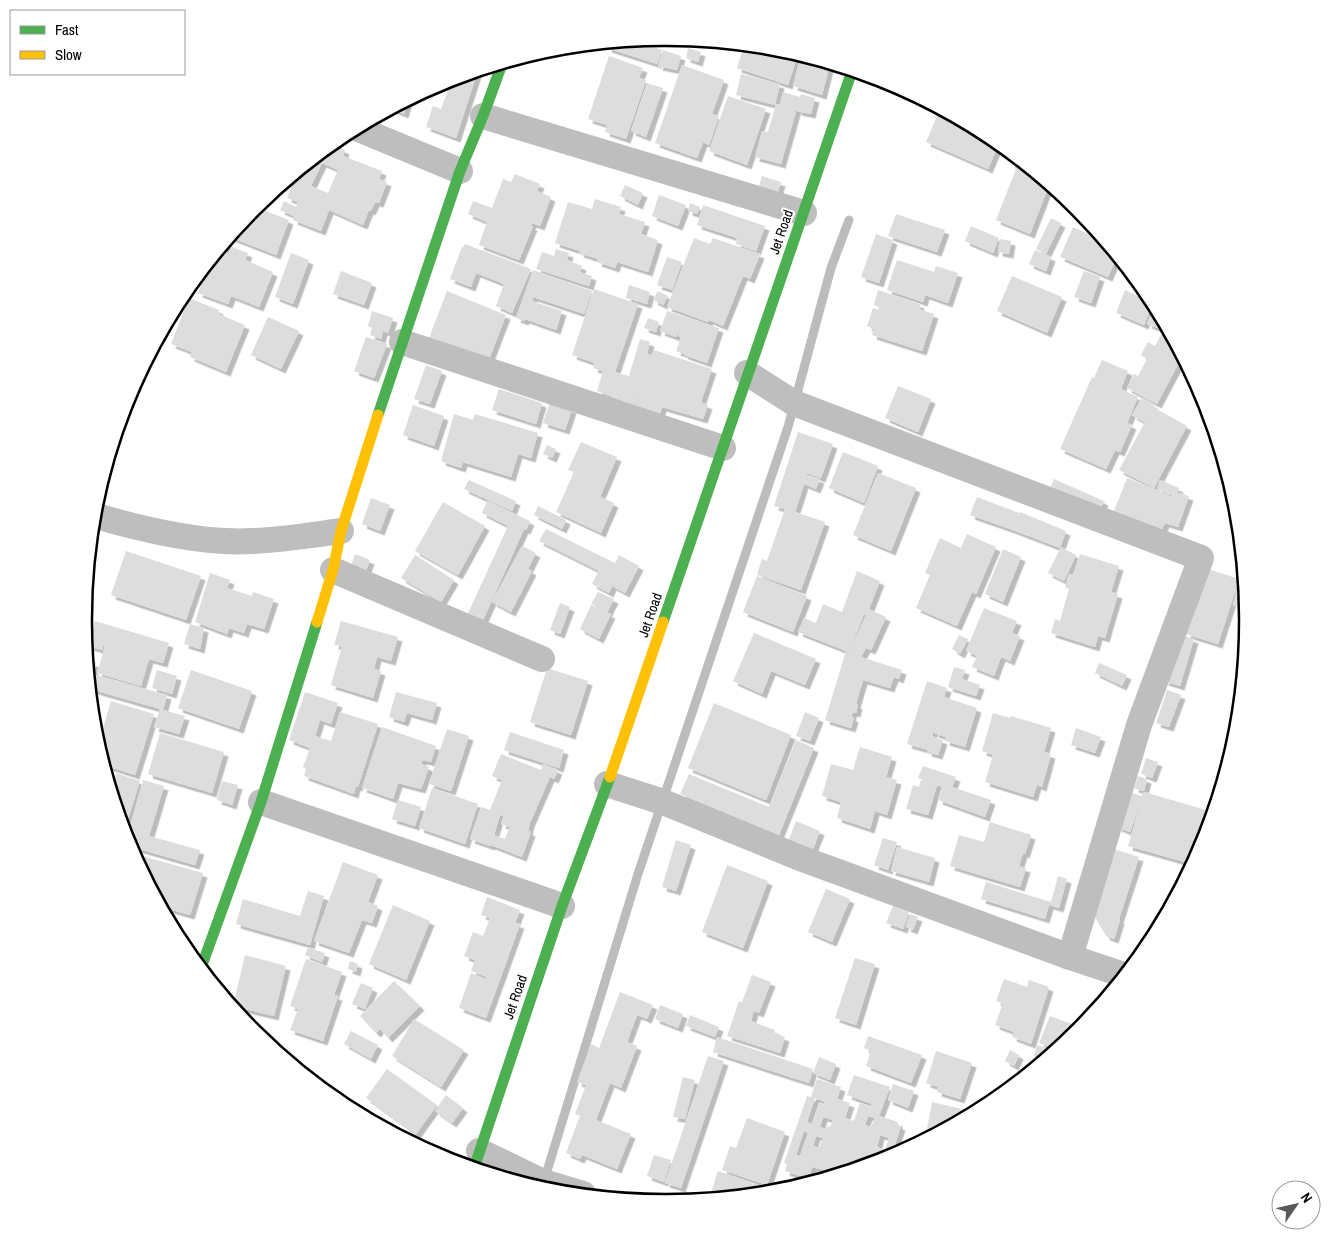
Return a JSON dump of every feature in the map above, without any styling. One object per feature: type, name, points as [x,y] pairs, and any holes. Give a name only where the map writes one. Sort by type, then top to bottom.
[{"type":"main road","points":[[204,960],[261,802],[333,570],[341,531],[402,342],[460,171],[499,71]]},
{"type":"main road","name":"Jet Road","points":[[477,1159],[562,906],[608,784],[747,373],[850,77]]},
{"type":"street","points":[[483,116],[804,212]]},
{"type":"street","points":[[365,132],[460,171]]},
{"type":"street","points":[[402,342],[723,448]]},
{"type":"street","points":[[747,373],[794,403],[1201,558],[1139,725],[1070,957]]},
{"type":"street","points":[[100,524],[147,529],[202,539],[251,542],[341,531]]},
{"type":"street","points":[[333,570],[542,659]]},
{"type":"street","points":[[608,784],[663,802],[800,858],[1118,973]]},
{"type":"street","points":[[261,802],[562,906]]},
{"type":"street","points":[[477,1159],[530,1177]]},
{"type":"building","points":[[651,46],[662,50],[657,64],[610,49]]},
{"type":"building","points":[[688,48],[701,52],[698,62],[686,58]]},
{"type":"building","points":[[663,50],[681,56],[677,70],[658,66]]},
{"type":"building","points":[[742,51],[796,62],[788,85],[737,68]]},
{"type":"building","points":[[609,56],[643,68],[639,78],[646,80],[626,139],[605,132],[607,125],[588,119]]},
{"type":"building","points":[[799,62],[828,70],[822,95],[793,86]]},
{"type":"building","points":[[682,65],[724,80],[712,114],[719,116],[709,145],[703,142],[697,158],[655,143]]},
{"type":"building","points":[[741,74],[780,84],[775,105],[736,95]]},
{"type":"building","points":[[475,79],[456,138],[426,127],[433,106],[441,109],[448,89]]},
{"type":"building","points":[[647,83],[663,88],[646,137],[631,131]]},
{"type":"building","points":[[783,92],[800,97],[801,94],[815,98],[811,114],[797,111],[798,104],[781,164],[755,157],[762,131],[768,132],[776,104],[780,105]]},
{"type":"building","points":[[728,96],[766,109],[747,165],[709,151]]},
{"type":"building","points":[[937,115],[996,151],[988,169],[926,142]]},
{"type":"building","points":[[340,148],[345,150],[343,156],[382,171],[379,179],[387,182],[379,203],[375,202],[371,211],[369,210],[363,225],[329,210],[321,231],[293,220],[294,216],[280,210],[284,201],[296,207],[298,202],[287,198],[292,185]],"holes":[[[322,163],[338,170],[328,193],[311,186]]]},
{"type":"building","points":[[1015,165],[1047,191],[1030,234],[996,220],[1016,169],[1014,168]]},
{"type":"building","points":[[515,174],[540,184],[537,191],[551,197],[540,226],[532,223],[531,226],[533,226],[519,260],[479,245],[487,222],[468,214],[473,201],[492,208],[503,179],[511,182]]},
{"type":"building","points":[[762,176],[781,182],[776,199],[757,193]]},
{"type":"building","points":[[625,185],[643,193],[638,205],[620,196]]},
{"type":"building","points":[[659,195],[686,205],[678,226],[652,216]]},
{"type":"building","points":[[595,199],[621,207],[619,214],[645,222],[641,234],[658,240],[648,272],[617,262],[615,268],[597,262],[598,259],[579,253],[580,251],[555,243],[568,202],[592,209]]},
{"type":"building","points":[[690,203],[700,207],[697,214],[688,211]]},
{"type":"building","points":[[703,205],[765,226],[756,251],[736,244],[737,238],[697,225]]},
{"type":"building","points":[[264,210],[289,220],[276,255],[236,239]]},
{"type":"building","points":[[896,214],[945,230],[937,252],[888,236]]},
{"type":"building","points":[[1051,218],[1061,223],[1046,254],[1036,249]]},
{"type":"building","points":[[971,226],[999,238],[993,253],[965,241]]},
{"type":"building","points":[[1073,227],[1090,234],[1114,263],[1108,277],[1060,257]]},
{"type":"building","points":[[876,234],[893,240],[879,283],[861,277]]},
{"type":"building","points":[[694,238],[710,244],[713,238],[760,254],[750,279],[743,276],[723,326],[667,307]]},
{"type":"building","points":[[1000,239],[1011,241],[1009,254],[998,252]]},
{"type":"building","points":[[465,244],[531,269],[512,313],[496,306],[504,284],[476,273],[471,287],[450,279],[462,247]]},
{"type":"building","points":[[232,247],[248,253],[245,260],[273,272],[259,307],[231,296],[228,304],[198,293],[203,281],[210,271],[226,252],[229,254]]},
{"type":"building","points":[[556,249],[569,253],[567,260],[582,266],[580,272],[592,276],[589,286],[536,269],[542,252],[554,256]]},
{"type":"building","points":[[1035,250],[1051,257],[1046,271],[1029,264]]},
{"type":"building","points":[[291,253],[309,260],[293,304],[275,297]]},
{"type":"building","points":[[667,257],[682,262],[672,290],[657,285]]},
{"type":"building","points":[[897,260],[934,272],[936,266],[958,273],[948,303],[925,295],[923,302],[887,290]]},
{"type":"building","points":[[533,270],[592,291],[584,314],[533,297],[532,301],[562,311],[556,330],[525,319],[524,321],[516,318]]},
{"type":"building","points":[[341,271],[372,283],[364,305],[333,294]]},
{"type":"building","points":[[1084,271],[1100,277],[1091,303],[1074,297]]},
{"type":"building","points":[[1012,276],[1062,297],[1047,333],[997,311]]},
{"type":"building","points":[[629,285],[650,292],[647,304],[626,298]]},
{"type":"building","points":[[594,289],[638,304],[615,372],[629,376],[640,339],[650,342],[647,354],[652,355],[654,350],[712,369],[701,402],[708,405],[703,419],[662,407],[660,414],[636,406],[642,387],[634,409],[620,404],[627,378],[620,400],[597,391],[603,371],[593,368],[595,363],[572,355]]},
{"type":"building","points":[[878,290],[920,304],[919,309],[934,314],[922,351],[872,335],[874,329],[867,326],[873,308],[879,310],[879,307],[874,305]]},
{"type":"building","points":[[1125,290],[1140,297],[1149,312],[1144,325],[1116,313]]},
{"type":"building","points":[[447,291],[506,315],[488,362],[429,338]]},
{"type":"building","points":[[658,291],[668,296],[663,305],[653,300]]},
{"type":"building","points":[[190,298],[219,310],[218,314],[245,325],[226,372],[190,357],[192,352],[171,344]]},
{"type":"building","points":[[372,311],[393,318],[388,333],[383,331],[381,339],[370,335],[372,328],[368,326]]},
{"type":"building","points":[[667,311],[719,328],[707,363],[676,351],[681,337],[678,336],[682,324],[676,337],[660,331]]},
{"type":"building","points":[[1151,314],[1159,328],[1147,324]]},
{"type":"building","points":[[268,317],[299,331],[281,369],[251,355]]},
{"type":"building","points":[[648,318],[659,322],[656,332],[644,328]]},
{"type":"building","points":[[1162,333],[1179,363],[1157,404],[1127,388],[1134,374],[1138,376],[1147,359],[1141,355],[1148,342],[1155,346]]},
{"type":"building","points":[[366,337],[387,344],[374,378],[354,371]]},
{"type":"building","points":[[1102,360],[1128,371],[1121,389],[1138,397],[1127,423],[1132,425],[1120,452],[1115,450],[1106,469],[1060,449],[1092,377],[1094,378]]},
{"type":"building","points":[[426,365],[442,371],[430,404],[414,399]]},
{"type":"building","points":[[898,386],[931,399],[918,432],[885,418]]},
{"type":"building","points":[[499,389],[542,403],[536,424],[492,410]]},
{"type":"building","points":[[1142,398],[1154,405],[1144,422],[1132,415]]},
{"type":"building","points":[[550,402],[572,409],[565,430],[543,423]]},
{"type":"building","points":[[413,405],[444,416],[434,446],[403,435]]},
{"type":"building","points":[[1153,407],[1187,426],[1154,488],[1119,470]]},
{"type":"building","points":[[454,414],[473,420],[475,414],[538,433],[531,458],[518,454],[511,477],[463,462],[461,468],[441,461]]},
{"type":"building","points":[[798,432],[833,444],[821,478],[807,473],[807,475],[820,479],[816,489],[804,484],[795,512],[825,522],[801,590],[757,575],[762,559],[767,561],[785,509],[774,506]]},
{"type":"building","points":[[581,442],[617,457],[600,497],[614,503],[601,533],[556,512],[574,472],[568,470]]},
{"type":"building","points":[[547,445],[556,449],[552,458],[543,454]]},
{"type":"building","points":[[843,452],[878,466],[864,503],[829,488]]},
{"type":"building","points":[[878,473],[916,488],[891,551],[853,535]]},
{"type":"building","points":[[1127,478],[1169,495],[1168,498],[1171,499],[1172,495],[1157,489],[1160,480],[1179,488],[1176,497],[1179,493],[1189,496],[1178,527],[1165,523],[1161,531],[1114,511]]},
{"type":"building","points":[[1054,479],[1104,501],[1097,517],[1047,495]]},
{"type":"building","points":[[469,480],[516,501],[512,511],[464,489]]},
{"type":"building","points":[[977,497],[1019,513],[1013,530],[970,515]]},
{"type":"building","points":[[371,498],[390,505],[380,531],[362,524]]},
{"type":"building","points":[[487,501],[530,521],[526,530],[524,529],[479,629],[464,622],[508,526],[482,513]]},
{"type":"building","points":[[443,502],[485,526],[458,575],[415,551]]},
{"type":"building","points":[[538,506],[566,520],[562,529],[534,515]]},
{"type":"building","points":[[1020,512],[1066,531],[1060,548],[1013,530]]},
{"type":"building","points":[[546,529],[615,563],[619,555],[639,566],[625,593],[612,586],[609,593],[592,584],[599,571],[539,541]]},
{"type":"building","points":[[967,534],[996,547],[976,594],[972,592],[957,626],[916,608],[930,575],[925,573],[940,538],[961,548]]},
{"type":"building","points":[[522,546],[536,553],[528,569],[532,571],[511,612],[492,602]]},
{"type":"building","points":[[1061,547],[1076,555],[1064,581],[1048,573]]},
{"type":"building","points":[[1003,549],[1021,557],[1003,602],[985,594]]},
{"type":"building","points":[[126,551],[201,576],[186,620],[111,595]]},
{"type":"building","points":[[355,554],[370,560],[362,581],[348,575]]},
{"type":"building","points":[[1080,554],[1119,566],[1111,592],[1118,594],[1105,638],[1098,636],[1095,647],[1051,633],[1055,619],[1060,621],[1069,589],[1065,587],[1069,574],[1073,575]]},
{"type":"building","points":[[415,555],[454,580],[441,602],[401,578]]},
{"type":"building","points":[[1208,569],[1238,579],[1218,644],[1186,634]]},
{"type":"building","points":[[857,571],[880,581],[869,609],[886,617],[871,650],[866,648],[861,657],[902,670],[899,679],[894,677],[890,688],[863,680],[856,704],[858,705],[856,713],[853,712],[851,716],[854,718],[851,728],[825,720],[846,651],[798,632],[804,618],[816,623],[823,604],[842,612]],"holes":[[[864,614],[866,615],[850,652],[859,656],[849,653]]]},
{"type":"building","points":[[210,573],[230,580],[227,588],[252,596],[253,592],[274,599],[264,629],[247,624],[244,633],[229,628],[227,634],[195,622]]},
{"type":"building","points":[[757,576],[807,596],[793,632],[743,612]]},
{"type":"building","points":[[1238,585],[1239,607],[1233,605]]},
{"type":"building","points":[[598,592],[614,599],[607,613],[611,614],[599,639],[580,629],[591,605],[598,608],[591,604]]},
{"type":"building","points":[[560,603],[570,607],[560,634],[550,630]]},
{"type":"building","points":[[984,608],[1017,621],[1012,633],[1020,636],[1010,661],[1001,657],[994,676],[972,667],[977,656],[966,651]]},
{"type":"building","points":[[95,621],[169,643],[163,663],[149,659],[141,686],[97,673],[105,646],[103,645],[102,650],[93,647],[92,631]]},
{"type":"building","points":[[341,621],[398,637],[391,661],[377,657],[374,669],[381,671],[373,698],[331,685],[342,646],[334,645]]},
{"type":"building","points":[[190,624],[204,628],[200,649],[184,644]]},
{"type":"building","points":[[754,633],[816,659],[805,685],[771,671],[762,694],[733,681]]},
{"type":"building","points":[[1179,634],[1194,639],[1180,686],[1164,681]]},
{"type":"building","points":[[959,635],[968,639],[960,654],[952,649]]},
{"type":"building","points":[[1099,663],[1127,675],[1122,686],[1095,673]]},
{"type":"building","points":[[954,667],[965,670],[962,679],[980,685],[976,696],[948,687]]},
{"type":"building","points":[[547,668],[588,681],[571,735],[530,722]]},
{"type":"building","points":[[157,670],[177,676],[172,694],[152,688]]},
{"type":"building","points":[[191,670],[252,691],[239,729],[178,708]]},
{"type":"building","points":[[95,675],[167,695],[163,710],[185,716],[179,734],[154,727],[160,709],[97,691]]},
{"type":"building","points":[[927,681],[947,688],[944,697],[977,708],[965,747],[945,741],[946,737],[934,733],[936,723],[932,736],[943,740],[938,755],[907,744]]},
{"type":"building","points":[[1167,690],[1181,695],[1169,727],[1156,723]]},
{"type":"building","points":[[305,692],[338,703],[331,724],[320,720],[315,736],[331,741],[340,712],[378,724],[358,787],[356,786],[354,794],[304,776],[306,769],[303,767],[310,748],[289,740]]},
{"type":"building","points":[[396,692],[437,703],[432,720],[407,713],[404,722],[389,717]]},
{"type":"building","points":[[111,701],[154,714],[135,775],[111,767],[103,729]]},
{"type":"building","points":[[714,703],[791,735],[766,800],[688,768]]},
{"type":"building","points":[[805,712],[819,718],[810,741],[796,736]]},
{"type":"building","points":[[993,713],[1010,718],[1011,716],[1051,728],[1044,752],[1051,754],[1042,787],[1037,785],[1033,797],[985,782],[993,755],[982,751]]},
{"type":"building","points":[[382,727],[436,746],[431,762],[422,760],[421,764],[429,767],[421,789],[398,783],[393,799],[362,788]]},
{"type":"building","points":[[1076,728],[1101,737],[1095,753],[1071,745]]},
{"type":"building","points":[[447,729],[469,736],[451,791],[429,784]]},
{"type":"building","points":[[510,732],[564,750],[559,768],[504,750]]},
{"type":"building","points":[[160,733],[224,752],[212,793],[148,774]]},
{"type":"building","points":[[796,740],[814,748],[779,835],[680,794],[689,774],[769,807]]},
{"type":"building","points":[[860,747],[892,757],[886,777],[897,780],[887,815],[875,811],[870,829],[837,818],[841,802],[822,796],[831,764],[853,770]]},
{"type":"building","points":[[501,754],[541,770],[543,764],[558,770],[554,779],[550,777],[530,823],[528,831],[531,832],[522,857],[470,839],[481,807],[490,810],[502,780],[492,776]],"holes":[[[500,815],[504,816],[501,824],[510,827],[505,839],[494,835]]]},
{"type":"building","points":[[1146,758],[1158,762],[1152,778],[1141,774]]},
{"type":"building","points":[[923,766],[956,777],[952,787],[991,800],[985,817],[938,800],[942,787],[937,785],[928,815],[906,809],[913,785],[919,787],[921,780],[928,782],[918,778]]},
{"type":"building","points":[[116,773],[140,781],[128,820],[122,804],[114,779]]},
{"type":"building","points":[[1138,776],[1147,779],[1144,791],[1134,788]]},
{"type":"building","points":[[143,780],[164,786],[149,836],[200,850],[195,865],[139,849],[130,826]]},
{"type":"building","points":[[222,781],[238,785],[232,805],[217,800]]},
{"type":"building","points":[[432,788],[478,804],[465,844],[419,828]]},
{"type":"building","points":[[1129,792],[1142,796],[1144,792],[1207,810],[1186,862],[1128,846],[1142,799],[1130,832],[1117,827]]},
{"type":"building","points":[[398,800],[421,807],[415,826],[392,819]]},
{"type":"building","points":[[796,821],[820,831],[811,854],[787,844]]},
{"type":"building","points":[[990,822],[1031,835],[1019,866],[1026,868],[1020,887],[950,866],[959,835],[984,842]]},
{"type":"building","points":[[883,838],[897,842],[888,870],[874,865]]},
{"type":"building","points":[[676,840],[691,845],[676,891],[662,887]]},
{"type":"building","points":[[897,847],[935,858],[929,882],[891,871]]},
{"type":"building","points":[[1114,849],[1139,857],[1114,939],[1106,936],[1093,914]]},
{"type":"building","points":[[143,856],[203,873],[190,915],[170,909]]},
{"type":"building","points":[[343,862],[378,875],[368,902],[378,906],[372,923],[362,920],[349,953],[314,941]]},
{"type":"building","points":[[727,865],[768,881],[743,948],[702,932]]},
{"type":"building","points":[[1058,876],[1067,879],[1059,908],[1049,905],[1045,919],[981,899],[986,882],[1051,902]]},
{"type":"building","points":[[826,889],[850,899],[832,942],[808,932]]},
{"type":"building","points":[[308,891],[324,896],[310,945],[236,924],[243,899],[300,916]]},
{"type":"building","points":[[487,897],[520,910],[515,923],[520,924],[486,1018],[459,1008],[471,973],[486,979],[487,977],[471,971],[475,960],[464,956],[473,932],[483,936],[490,918],[481,915]]},
{"type":"building","points":[[393,905],[430,921],[406,980],[369,964]]},
{"type":"building","points":[[893,906],[909,912],[903,929],[886,923]]},
{"type":"building","points":[[910,914],[918,917],[913,930],[906,927]]},
{"type":"building","points":[[308,947],[325,953],[322,962],[305,955]]},
{"type":"building","points":[[245,955],[286,966],[274,1016],[244,1009],[235,999]]},
{"type":"building","points":[[855,958],[875,964],[856,1025],[835,1018]]},
{"type":"building","points":[[306,959],[342,972],[334,995],[338,996],[323,1041],[290,1030],[298,1009],[290,1006]]},
{"type":"building","points":[[350,961],[358,964],[356,972],[348,969]]},
{"type":"building","points":[[752,975],[771,982],[759,1013],[754,1011],[751,1021],[775,1030],[774,1033],[785,1037],[780,1053],[727,1036],[739,1001],[742,1002]]},
{"type":"building","points":[[1004,979],[1027,987],[1029,980],[1049,987],[1031,1044],[1012,1037],[1014,1032],[995,1025],[1003,1003],[996,1001]]},
{"type":"building","points":[[394,981],[420,1006],[388,1038],[380,1029],[376,1033],[360,1016]]},
{"type":"building","points":[[361,983],[373,988],[365,1009],[352,1004]]},
{"type":"building","points":[[620,992],[653,1005],[647,1019],[637,1015],[627,1042],[637,1046],[621,1088],[610,1083],[596,1120],[631,1134],[617,1169],[582,1155],[580,1159],[566,1153],[580,1116],[575,1114],[586,1085],[577,1082],[591,1044],[599,1048]]},
{"type":"building","points":[[660,1005],[683,1014],[678,1028],[655,1019]]},
{"type":"building","points":[[690,1015],[719,1027],[715,1037],[686,1026]]},
{"type":"building","points":[[1050,1016],[1073,1024],[1049,1046],[1039,1043]]},
{"type":"building","points":[[414,1019],[464,1050],[441,1087],[392,1056]]},
{"type":"building","points":[[351,1031],[378,1045],[371,1059],[344,1044]]},
{"type":"building","points":[[868,1036],[922,1055],[911,1083],[866,1066],[871,1051],[864,1048]]},
{"type":"building","points":[[717,1037],[813,1069],[809,1083],[713,1052]]},
{"type":"building","points":[[1037,1045],[1047,1048],[1037,1057],[1034,1056]]},
{"type":"building","points":[[1010,1050],[1019,1055],[1014,1066],[1005,1061]]},
{"type":"building","points":[[936,1051],[972,1063],[960,1099],[937,1092],[938,1087],[926,1083]]},
{"type":"building","points":[[708,1056],[724,1061],[681,1188],[665,1183]]},
{"type":"building","points":[[819,1057],[836,1064],[830,1080],[813,1073]]},
{"type":"building","points":[[387,1069],[437,1105],[416,1134],[366,1098]]},
{"type":"building","points":[[854,1075],[890,1087],[879,1116],[898,1122],[898,1125],[901,1126],[895,1146],[885,1150],[850,1163],[826,1170],[812,1167],[810,1175],[802,1177],[785,1171],[787,1164],[784,1163],[807,1096],[811,1097],[817,1079],[841,1087],[837,1099],[850,1103],[845,1118],[854,1121],[860,1103],[871,1107],[872,1104],[847,1095]],"holes":[[[815,1098],[825,1102],[824,1105],[819,1103],[812,1124],[807,1122]],[[868,1116],[875,1118],[871,1127],[865,1125]],[[823,1117],[833,1120],[830,1127],[827,1126],[826,1129],[820,1127]],[[804,1131],[808,1133],[800,1156],[796,1155]],[[880,1135],[889,1138],[885,1150],[877,1147]],[[816,1136],[823,1138],[819,1148],[813,1146]]]},
{"type":"building","points":[[683,1077],[695,1080],[685,1119],[673,1117]]},
{"type":"building","points":[[893,1084],[914,1091],[908,1108],[888,1100]]},
{"type":"building","points":[[446,1095],[463,1108],[452,1123],[435,1111]]},
{"type":"building","points":[[932,1102],[964,1109],[929,1129],[927,1129]]},
{"type":"building","points":[[747,1118],[785,1132],[767,1185],[722,1170],[730,1146],[736,1148]]},
{"type":"building","points":[[654,1155],[671,1160],[664,1182],[647,1176]]},
{"type":"building","points":[[718,1171],[760,1186],[740,1189],[711,1192]]},
{"type":"waterway","points":[[544,1181],[638,874],[788,427],[831,268],[849,220]]},
{"type":"traffic: fast","points":[[378,415],[460,171],[499,71]]},
{"type":"traffic: fast","points":[[663,622],[850,77]]},
{"type":"traffic: fast","points":[[204,960],[261,802],[317,622]]},
{"type":"traffic: fast","points":[[476,1161],[562,906],[610,777]]},
{"type":"traffic: slow","points":[[317,622],[333,570],[341,531],[378,415]]},
{"type":"traffic: slow","points":[[610,777],[663,622]]}]
